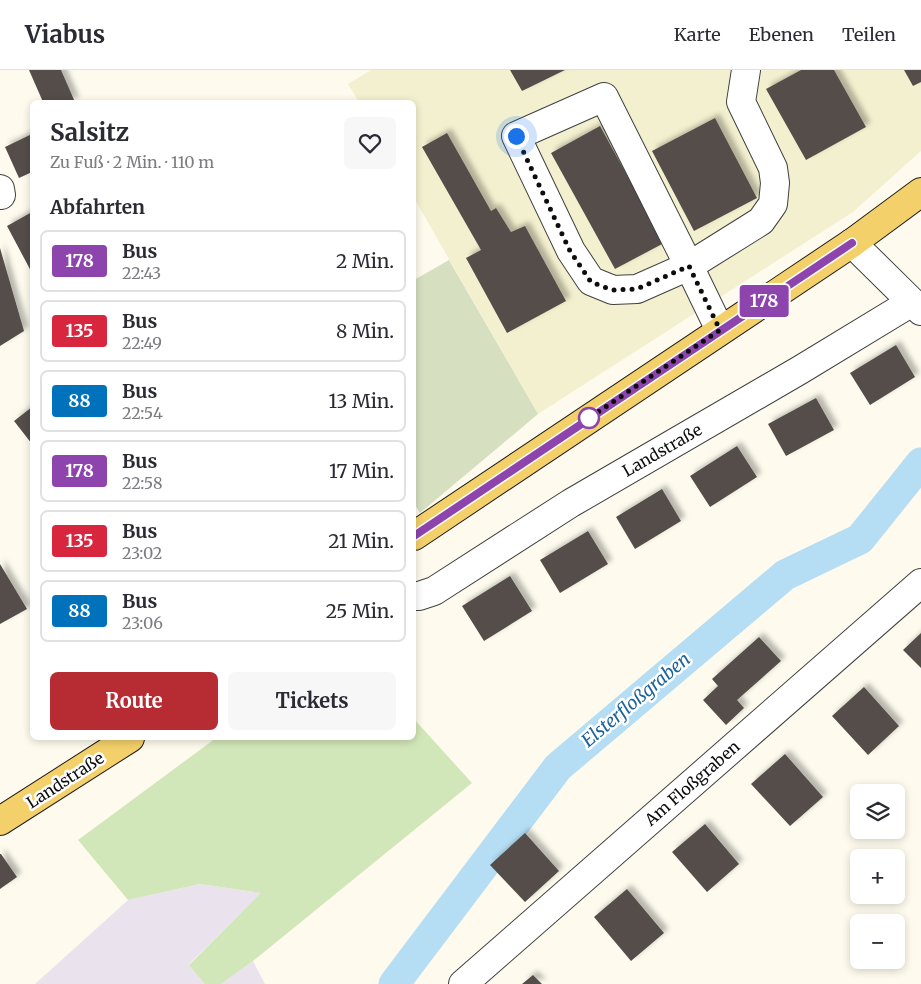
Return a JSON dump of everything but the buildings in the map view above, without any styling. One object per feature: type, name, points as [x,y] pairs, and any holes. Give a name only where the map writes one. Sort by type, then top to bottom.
[{"type":"main road","points":[[416,535],[852,243],[921,192]]},
{"type":"main road","name":"Landstraße","points":[[0,821],[127,740]]},
{"type":"street","points":[[720,330],[689,266],[604,96],[516,136],[570,251],[591,282],[612,290],[637,289],[689,266],[761,220],[773,204],[776,183],[773,168],[741,102],[746,70]]},
{"type":"street","points":[[852,243],[917,307]]},
{"type":"street","name":"Landstraße","points":[[416,596],[434,591],[571,503],[800,370],[917,307]]},
{"type":"street","name":"Am Floßgraben","points":[[463,984],[921,583]]},
{"type":"shaded area","points":[[371,70],[921,70],[921,151],[853,212],[538,414],[416,201],[416,100],[358,100],[348,84]]},
{"type":"shaded area","points":[[200,884],[262,893],[189,964],[205,984],[35,984],[128,900]]},
{"type":"shaded area","points":[[253,961],[265,984],[221,984]]},
{"type":"green space","points":[[449,260],[538,414],[420,513],[416,506],[416,279]]},
{"type":"green space","points":[[416,721],[472,783],[253,961],[221,984],[205,984],[189,965],[261,893],[200,884],[128,900],[78,840],[213,740],[416,740]]},
{"type":"waterway","name":"Elsterfloßgraben","points":[[394,984],[558,767],[785,575],[860,539],[921,463]]},
{"type":"bus line","name":"178","points":[[416,535],[852,243]]},
{"type":"route","points":[[516,136],[570,251],[591,282],[612,290],[637,289],[689,266],[720,330],[589,418]]}]
